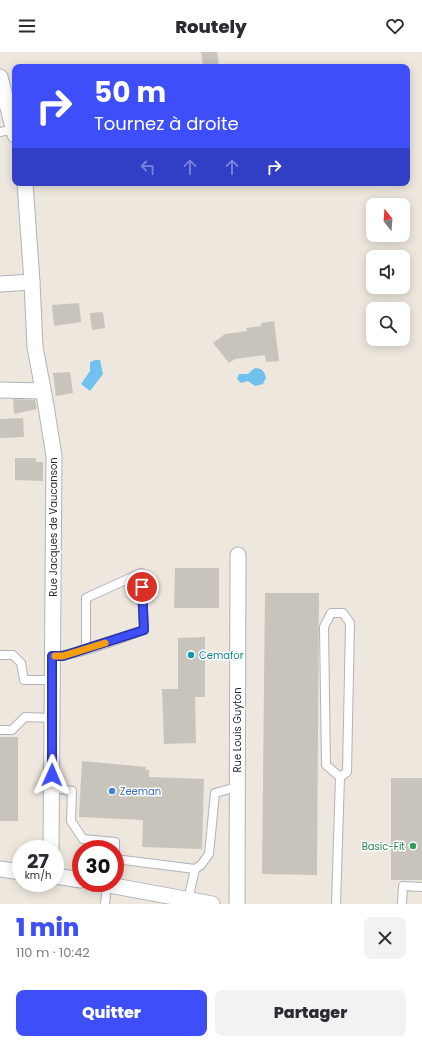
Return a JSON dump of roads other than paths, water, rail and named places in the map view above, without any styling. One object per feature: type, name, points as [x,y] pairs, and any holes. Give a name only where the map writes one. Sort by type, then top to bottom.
[{"type":"street","points":[[1,84],[10,132]]},
{"type":"street","name":"Rue Jacques de Vaucanson","points":[[25,186],[35,347],[54,456],[51,840]]},
{"type":"street","points":[[0,284],[32,282]]},
{"type":"street","points":[[0,390],[43,391]]},
{"type":"street","name":"Rue Louis Guyton","points":[[237,904],[238,555]]},
{"type":"street","points":[[0,869],[12,871]]},
{"type":"street","points":[[124,888],[166,900],[188,900],[212,904]]},
{"type":"lane","points":[[52,656],[63,656],[86,650],[144,630],[141,573],[86,598],[86,650]]},
{"type":"lane","points":[[343,612],[350,623],[347,772],[340,777],[326,765],[324,627],[331,613],[343,612]]},
{"type":"lane","points":[[0,655],[13,655],[21,663],[24,680],[52,680]]},
{"type":"lane","points":[[0,730],[12,730],[26,717],[52,718]]},
{"type":"lane","points":[[336,904],[340,777]]},
{"type":"lane","points":[[51,787],[72,792],[71,821],[83,839],[94,840]]},
{"type":"lane","points":[[124,860],[195,869],[201,865],[209,854],[215,793],[237,787]]},
{"type":"lane","points":[[188,900],[195,869]]},
{"type":"lane","points":[[402,904],[403,886],[422,887]]},
{"type":"lane","points":[[106,904],[107,892]]},
{"type":"water","points":[[100,360],[103,374],[90,391],[81,384],[90,371],[90,362]]},
{"type":"water","points":[[255,368],[263,371],[265,374],[266,378],[263,384],[255,386],[248,381],[241,383],[237,379],[239,374],[248,374]]},
{"type":"place","name":"Cemafor","points":[[191,655]]},
{"type":"place","name":"Zeeman","points":[[112,791]]},
{"type":"place","name":"Basic-Fit","points":[[413,846]]}]
